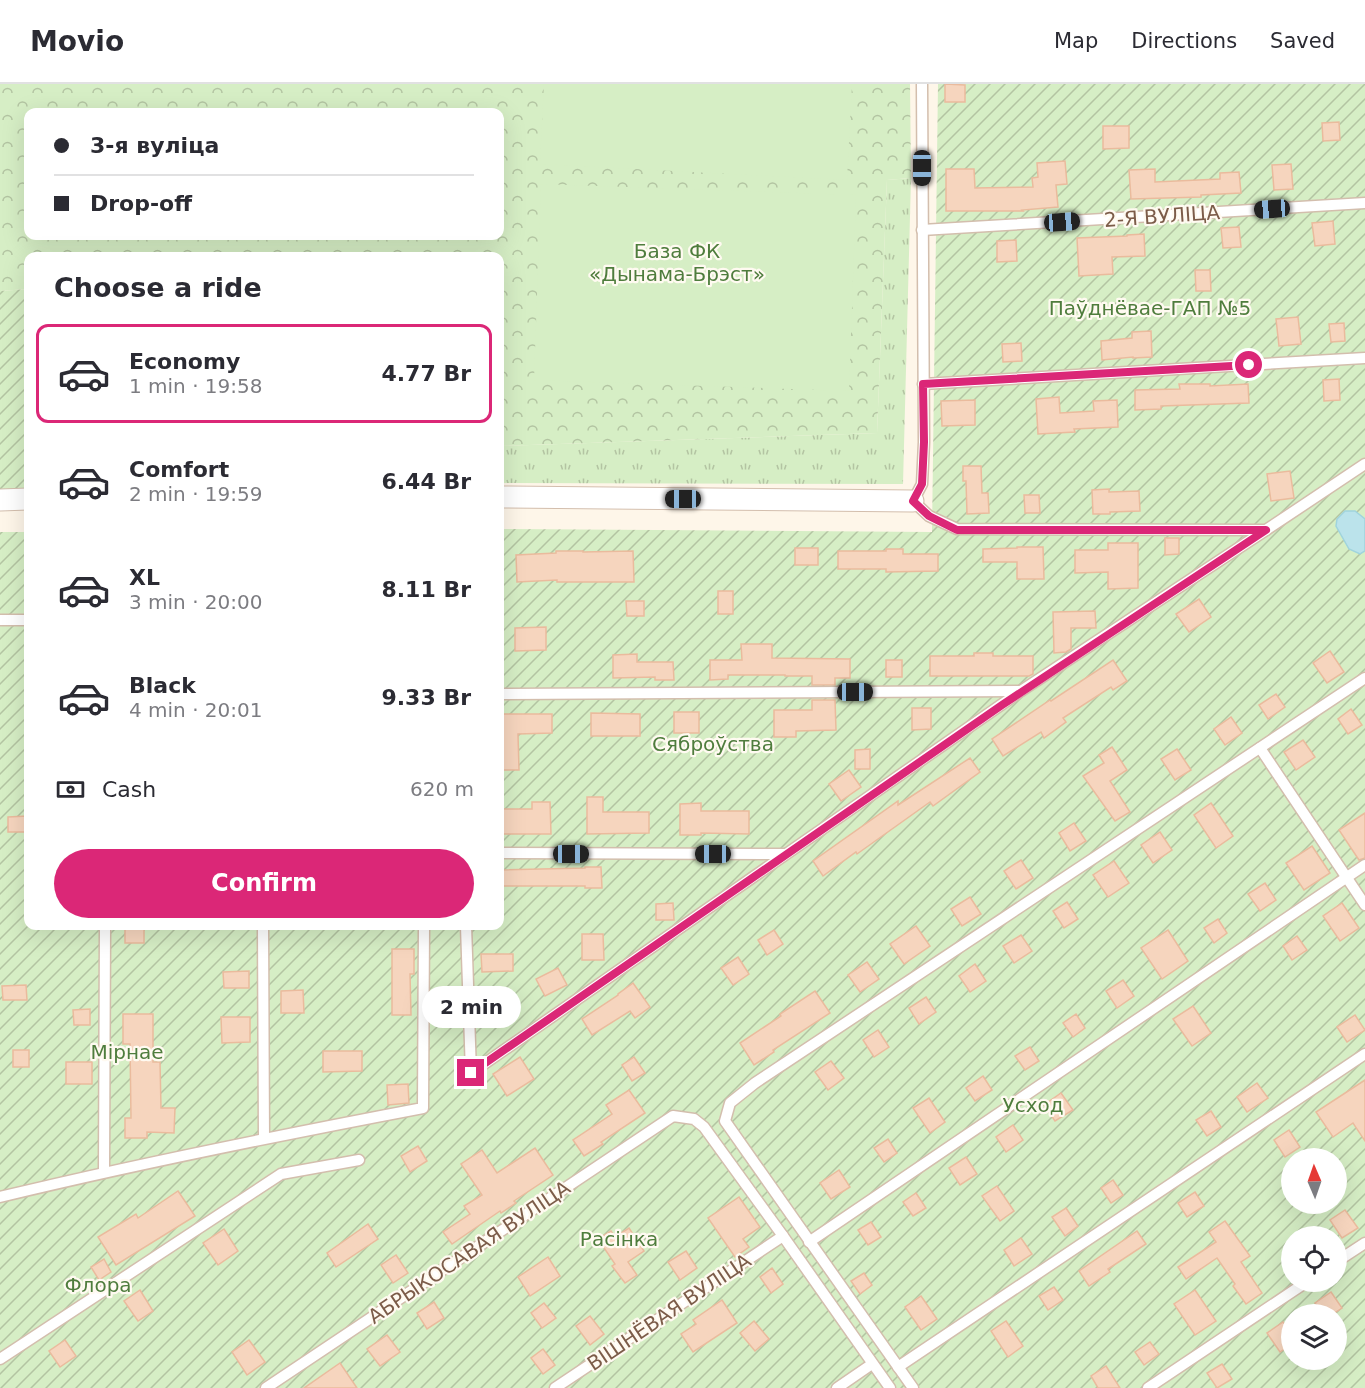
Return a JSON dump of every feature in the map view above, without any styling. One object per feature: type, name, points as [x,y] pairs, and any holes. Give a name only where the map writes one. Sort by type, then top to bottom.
[{"type":"street","points":[[504,497],[913,501]]},
{"type":"street","points":[[0,500],[24,499]]},
{"type":"lane","points":[[922,84],[924,442],[922,484],[913,501],[929,516],[957,530],[1266,530]]},
{"type":"lane","name":"2-Я ВУЛІЦА","points":[[922,230],[1365,203]]},
{"type":"lane","points":[[923,384],[1365,358]]},
{"type":"lane","points":[[466,930],[471,1073],[1021,691],[1365,464]]},
{"type":"lane","points":[[0,620],[24,620]]},
{"type":"lane","points":[[913,1388],[725,1121],[730,1103],[755,1083],[1365,678]]},
{"type":"lane","points":[[504,694],[1021,691]]},
{"type":"lane","points":[[1260,748],[1365,905]]},
{"type":"lane","points":[[504,853],[784,854]]},
{"type":"lane","points":[[809,1242],[1365,865]]},
{"type":"lane","points":[[104,1172],[105,930]]},
{"type":"lane","points":[[263,930],[264,1138]]},
{"type":"lane","points":[[0,1197],[264,1138],[423,1108],[424,930]]},
{"type":"lane","points":[[898,1367],[1365,1054]]},
{"type":"lane","name":"АБРЫКОСАВАЯ ВУЛІЦА","points":[[266,1388],[672,1116],[693,1119],[704,1127],[783,1236]]},
{"type":"lane","points":[[0,1359],[281,1174],[359,1160]]},
{"type":"lane","points":[[783,1236],[890,1388]]},
{"type":"lane","name":"ВІШНЁВАЯ ВУЛІЦА","points":[[555,1388],[783,1236]]},
{"type":"lane","points":[[1347,1254],[1365,1242]]},
{"type":"lane","points":[[1148,1388],[1292,1292]]},
{"type":"lane","points":[[837,1388],[872,1364]]},
{"type":"green space","name":"База ФК «Дынама-Брэст»","points":[[0,84],[910,84],[911,178],[887,180],[877,433],[504,446],[504,252],[24,252],[24,289],[0,291]]},
{"type":"green space","points":[[544,84],[852,84],[847,180],[540,164]]},
{"type":"green space","points":[[938,84],[1365,84],[1365,1388],[0,1388],[0,532],[24,532],[24,930],[504,930],[504,529],[932,532]]},
{"type":"green space","points":[[911,178],[903,484],[504,483],[504,446],[877,433],[887,180]]},
{"type":"green space","points":[[541,184],[856,195],[849,391],[534,380]]},
{"type":"green space","points":[[24,289],[24,489],[0,489],[0,291]]},
{"type":"water","points":[[1345,511],[1355,511],[1365,519],[1365,551],[1360,554],[1349,549],[1336,526],[1337,519]]},
{"type":"building","points":[[945,84],[965,85],[965,102],[945,102]]},
{"type":"building","points":[[1339,122],[1340,140],[1323,141],[1322,123]]},
{"type":"building","points":[[1103,126],[1129,126],[1129,148],[1103,149]]},
{"type":"building","points":[[1065,161],[1067,184],[1056,185],[1058,207],[1023,211],[946,211],[946,169],[974,169],[975,188],[1033,187],[1032,178],[1038,177],[1037,163]]},
{"type":"building","points":[[1291,164],[1293,189],[1274,190],[1272,165]]},
{"type":"building","points":[[1155,169],[1155,182],[1220,179],[1220,173],[1239,172],[1241,193],[1201,195],[1201,197],[1131,199],[1129,170]]},
{"type":"building","points":[[1333,221],[1335,244],[1315,246],[1312,223]]},
{"type":"building","points":[[1239,227],[1241,247],[1223,248],[1221,228]]},
{"type":"building","points":[[1144,234],[1145,256],[1112,257],[1113,274],[1079,276],[1077,238]]},
{"type":"building","points":[[1016,240],[1017,261],[997,262],[997,241]]},
{"type":"building","points":[[1195,270],[1210,270],[1211,291],[1196,291]]},
{"type":"building","points":[[1298,317],[1301,344],[1279,346],[1276,319]]},
{"type":"building","points":[[1344,323],[1345,341],[1331,342],[1329,324]]},
{"type":"building","points":[[1151,331],[1152,357],[1102,360],[1101,341],[1132,338],[1132,332]]},
{"type":"building","points":[[1021,343],[1022,361],[1003,362],[1002,344]]},
{"type":"building","points":[[1339,379],[1340,400],[1324,401],[1323,380]]},
{"type":"building","points":[[1179,384],[1210,384],[1210,386],[1248,384],[1249,403],[1161,406],[1161,409],[1135,410],[1135,390],[1180,389]]},
{"type":"building","points":[[1059,397],[1060,413],[1094,411],[1093,401],[1117,400],[1118,427],[1074,429],[1075,432],[1038,434],[1036,399]]},
{"type":"building","points":[[975,400],[975,425],[942,426],[941,401]]},
{"type":"building","points":[[963,466],[981,466],[982,493],[988,493],[989,513],[967,514]]},
{"type":"building","points":[[1290,471],[1294,498],[1271,501],[1267,474]]},
{"type":"building","points":[[1109,489],[1109,492],[1139,491],[1140,511],[1093,514],[1092,490]]},
{"type":"building","points":[[1024,495],[1039,495],[1040,513],[1025,513]]},
{"type":"building","points":[[1165,538],[1179,538],[1179,554],[1165,555]]},
{"type":"building","points":[[1108,543],[1138,543],[1138,588],[1108,589],[1108,572],[1075,573],[1075,550],[1108,550]]},
{"type":"building","points":[[1043,547],[1044,579],[1017,579],[1017,562],[983,562],[983,549]]},
{"type":"building","points":[[795,548],[818,548],[818,565],[795,565]]},
{"type":"building","points":[[886,549],[903,549],[903,554],[938,554],[938,571],[886,572],[886,569],[838,569],[838,551],[886,551]]},
{"type":"building","points":[[556,551],[633,551],[634,582],[557,582],[557,580],[517,582],[516,555],[556,553]]},
{"type":"building","points":[[718,591],[733,591],[733,614],[718,614]]},
{"type":"building","points":[[1199,599],[1211,617],[1189,632],[1176,614]]},
{"type":"building","points":[[626,601],[644,601],[644,616],[627,616]]},
{"type":"building","points":[[1095,611],[1096,628],[1071,628],[1071,649],[1054,653],[1053,612]]},
{"type":"building","points":[[546,627],[546,650],[515,651],[515,628]]},
{"type":"building","points":[[741,644],[772,644],[772,658],[850,659],[850,678],[835,678],[835,685],[812,685],[812,676],[728,675],[728,679],[710,680],[710,660],[742,660]]},
{"type":"building","points":[[1330,651],[1344,672],[1327,683],[1313,663]]},
{"type":"building","points":[[974,653],[993,653],[993,656],[1033,656],[1033,674],[1029,676],[930,676],[930,656],[974,656]]},
{"type":"building","points":[[637,654],[637,662],[673,662],[674,680],[655,680],[655,677],[613,678],[613,655]]},
{"type":"building","points":[[886,660],[902,660],[902,677],[886,677]]},
{"type":"building","points":[[1113,660],[1127,681],[1113,690],[1111,687],[1063,718],[1066,722],[1044,738],[1041,732],[1003,756],[992,739]]},
{"type":"building","points":[[1276,694],[1285,707],[1268,719],[1259,705]]},
{"type":"building","points":[[812,700],[835,700],[836,730],[796,731],[796,737],[774,737],[774,710],[812,710]]},
{"type":"building","points":[[912,708],[931,708],[931,729],[912,730]]},
{"type":"building","points":[[1351,709],[1362,725],[1348,734],[1338,719]]},
{"type":"building","points":[[674,712],[699,712],[699,733],[674,733]]},
{"type":"building","points":[[591,713],[640,714],[640,736],[591,736]]},
{"type":"building","points":[[504,714],[552,714],[552,733],[518,734],[519,770],[504,770]]},
{"type":"building","points":[[1231,717],[1242,733],[1225,745],[1214,729]]},
{"type":"building","points":[[1303,740],[1315,757],[1296,770],[1284,752]]},
{"type":"building","points":[[1112,747],[1127,770],[1110,781],[1130,812],[1115,821],[1083,776],[1104,763],[1099,755]]},
{"type":"building","points":[[870,749],[870,769],[855,769],[855,750]]},
{"type":"building","points":[[1177,749],[1191,770],[1175,780],[1161,759]]},
{"type":"building","points":[[970,758],[980,772],[933,806],[930,802],[823,876],[813,861],[898,801],[898,805]]},
{"type":"building","points":[[849,770],[861,787],[841,801],[829,784]]},
{"type":"building","points":[[587,797],[603,797],[603,812],[649,812],[649,833],[587,834]]},
{"type":"building","points":[[532,802],[550,802],[551,834],[504,834],[504,809],[532,809]]},
{"type":"building","points":[[701,803],[701,811],[749,811],[749,834],[680,835],[680,804]]},
{"type":"building","points":[[1211,803],[1233,836],[1216,848],[1194,815]]},
{"type":"building","points":[[1365,813],[1365,858],[1359,860],[1339,830]]},
{"type":"building","points":[[24,816],[24,832],[8,832],[8,817]]},
{"type":"building","points":[[1074,823],[1086,841],[1070,851],[1059,833]]},
{"type":"building","points":[[1160,832],[1172,850],[1153,863],[1141,845]]},
{"type":"building","points":[[1312,846],[1330,873],[1304,890],[1286,863]]},
{"type":"building","points":[[1021,860],[1033,878],[1016,889],[1004,871]]},
{"type":"building","points":[[1114,861],[1129,883],[1108,897],[1093,875]]},
{"type":"building","points":[[601,867],[602,888],[504,886],[504,870]]},
{"type":"building","points":[[1265,883],[1276,900],[1260,911],[1248,894]]},
{"type":"building","points":[[970,897],[981,914],[962,926],[951,909]]},
{"type":"building","points":[[1067,902],[1078,919],[1064,928],[1053,911]]},
{"type":"building","points":[[673,903],[674,920],[656,920],[656,904]]},
{"type":"building","points":[[1342,903],[1359,928],[1340,941],[1323,916]]},
{"type":"building","points":[[1218,919],[1227,933],[1214,943],[1204,928]]},
{"type":"building","points":[[916,926],[930,946],[904,964],[890,944]]},
{"type":"building","points":[[125,930],[144,930],[144,943],[125,943]]},
{"type":"building","points":[[774,930],[783,944],[767,955],[758,940]]},
{"type":"building","points":[[1168,930],[1188,961],[1162,979],[1141,948]]},
{"type":"building","points":[[582,934],[603,934],[604,960],[582,960]]},
{"type":"building","points":[[1021,935],[1032,951],[1014,963],[1003,946]]},
{"type":"building","points":[[1297,936],[1307,950],[1292,960],[1283,946]]},
{"type":"building","points":[[392,949],[414,949],[414,974],[410,974],[411,1015],[392,1015]]},
{"type":"building","points":[[481,954],[513,954],[513,971],[482,972]]},
{"type":"building","points":[[738,957],[749,974],[733,985],[721,968]]},
{"type":"building","points":[[867,962],[879,979],[860,992],[848,975]]},
{"type":"building","points":[[975,964],[986,981],[970,992],[959,976]]},
{"type":"building","points":[[558,968],[567,985],[545,996],[536,979]]},
{"type":"building","points":[[249,971],[249,988],[224,988],[223,972]]},
{"type":"building","points":[[1123,980],[1134,996],[1117,1008],[1106,991]]},
{"type":"building","points":[[633,983],[650,1007],[635,1018],[630,1011],[592,1035],[582,1019]]},
{"type":"building","points":[[26,985],[27,1000],[3,1000],[2,986]]},
{"type":"building","points":[[303,990],[304,1013],[281,1013],[281,991]]},
{"type":"building","points":[[815,991],[830,1013],[754,1065],[740,1043]]},
{"type":"building","points":[[926,997],[936,1012],[919,1024],[909,1008]]},
{"type":"building","points":[[1193,1006],[1211,1033],[1192,1046],[1173,1019]]},
{"type":"building","points":[[90,1009],[90,1025],[74,1025],[73,1010]]},
{"type":"building","points":[[123,1014],[153,1014],[153,1062],[160,1062],[161,1108],[175,1108],[174,1133],[147,1132],[147,1138],[125,1138],[125,1118],[131,1118],[130,1044],[123,1044]]},
{"type":"building","points":[[1076,1014],[1085,1028],[1073,1037],[1063,1023]]},
{"type":"building","points":[[1355,1015],[1365,1030],[1347,1042],[1337,1027]]},
{"type":"building","points":[[221,1017],[250,1017],[250,1042],[222,1043]]},
{"type":"building","points":[[878,1030],[889,1047],[874,1057],[863,1040]]},
{"type":"building","points":[[1030,1047],[1039,1061],[1025,1070],[1015,1056]]},
{"type":"building","points":[[13,1050],[29,1050],[29,1067],[13,1067]]},
{"type":"building","points":[[323,1051],[362,1051],[362,1071],[323,1072]]},
{"type":"building","points":[[520,1057],[534,1079],[507,1096],[493,1074]]},
{"type":"building","points":[[634,1057],[645,1073],[632,1081],[622,1065]]},
{"type":"building","points":[[831,1061],[844,1078],[828,1090],[815,1072]]},
{"type":"building","points":[[66,1062],[92,1062],[92,1084],[66,1084]]},
{"type":"building","points":[[983,1076],[992,1090],[975,1101],[966,1088]]},
{"type":"building","points":[[1365,1080],[1365,1141],[1353,1123],[1333,1137],[1316,1112]]},
{"type":"building","points":[[1257,1083],[1268,1098],[1247,1112],[1237,1097]]},
{"type":"building","points":[[408,1084],[409,1103],[388,1105],[387,1085]]},
{"type":"building","points":[[629,1090],[645,1113],[584,1156],[573,1140],[612,1114],[606,1105]]},
{"type":"building","points":[[1061,1093],[1073,1110],[1055,1121],[1044,1105]]},
{"type":"building","points":[[929,1098],[945,1122],[930,1133],[913,1108]]},
{"type":"building","points":[[1211,1111],[1221,1127],[1207,1136],[1196,1120]]},
{"type":"building","points":[[1013,1125],[1023,1140],[1006,1152],[996,1137]]},
{"type":"building","points":[[1289,1130],[1300,1147],[1281,1148],[1281,1151],[1274,1140]]},
{"type":"building","points":[[888,1139],[897,1153],[884,1162],[874,1148]]},
{"type":"building","points":[[418,1146],[427,1161],[410,1172],[401,1156]]},
{"type":"building","points":[[535,1148],[553,1175],[514,1201],[516,1203],[501,1213],[500,1211],[452,1244],[443,1232],[470,1214],[464,1206],[482,1195],[461,1164],[482,1150],[497,1173]]},
{"type":"building","points":[[966,1157],[977,1174],[960,1185],[949,1168]]},
{"type":"building","points":[[839,1170],[850,1187],[831,1199],[820,1183]]},
{"type":"building","points":[[1113,1180],[1123,1195],[1111,1203],[1101,1188]]},
{"type":"building","points":[[997,1186],[1014,1211],[1000,1221],[982,1196]]},
{"type":"building","points":[[178,1191],[195,1216],[116,1265],[98,1237],[136,1214],[138,1218]]},
{"type":"building","points":[[1195,1192],[1204,1206],[1187,1217],[1178,1203]]},
{"type":"building","points":[[916,1193],[926,1208],[913,1216],[903,1202]]},
{"type":"building","points":[[739,1197],[760,1227],[743,1239],[749,1247],[735,1257],[708,1218]]},
{"type":"building","points":[[1066,1208],[1078,1226],[1065,1236],[1052,1217]]},
{"type":"building","points":[[1347,1213],[1358,1228],[1347,1235],[1347,1226],[1334,1226],[1330,1220],[1339,1214]]},
{"type":"building","points":[[1225,1221],[1250,1256],[1241,1262],[1262,1293],[1246,1304],[1217,1258],[1186,1279],[1178,1267],[1216,1242],[1209,1232]]},
{"type":"building","points":[[871,1222],[881,1237],[868,1245],[858,1230]]},
{"type":"building","points":[[368,1224],[378,1239],[336,1267],[327,1253]]},
{"type":"building","points":[[629,1228],[644,1251],[628,1262],[637,1275],[625,1283],[612,1266],[615,1264],[598,1239],[611,1231],[615,1237]]},
{"type":"building","points":[[224,1229],[238,1251],[218,1265],[203,1243]]},
{"type":"building","points":[[1137,1231],[1146,1244],[1108,1269],[1110,1272],[1089,1286],[1079,1271]]},
{"type":"building","points":[[1021,1238],[1032,1254],[1014,1266],[1004,1250]]},
{"type":"building","points":[[686,1251],[697,1268],[680,1280],[668,1262]]},
{"type":"building","points":[[396,1255],[408,1273],[393,1283],[381,1265]]},
{"type":"building","points":[[548,1257],[560,1276],[530,1296],[518,1277]]},
{"type":"building","points":[[104,1259],[111,1272],[99,1280],[91,1267]]},
{"type":"building","points":[[772,1268],[783,1284],[771,1293],[760,1277]]},
{"type":"building","points":[[864,1273],[872,1285],[860,1294],[851,1281]]},
{"type":"building","points":[[1054,1287],[1063,1300],[1048,1310],[1039,1296]]},
{"type":"building","points":[[140,1290],[153,1311],[138,1321],[124,1301]]},
{"type":"building","points":[[1195,1290],[1216,1321],[1195,1335],[1174,1304]]},
{"type":"building","points":[[1331,1292],[1339,1304],[1316,1304]]},
{"type":"building","points":[[921,1296],[937,1319],[921,1330],[905,1307]]},
{"type":"building","points":[[722,1300],[737,1323],[693,1352],[681,1334],[696,1324],[693,1320]]},
{"type":"building","points":[[434,1302],[444,1318],[427,1329],[417,1313]]},
{"type":"building","points":[[544,1303],[556,1318],[542,1328],[531,1313]]},
{"type":"building","points":[[590,1316],[604,1334],[590,1345],[576,1326]]},
{"type":"building","points":[[754,1321],[769,1339],[755,1351],[740,1333]]},
{"type":"building","points":[[1006,1321],[1023,1346],[1008,1357],[991,1331]]},
{"type":"building","points":[[1281,1323],[1281,1351],[1280,1352],[1267,1333]]},
{"type":"building","points":[[387,1335],[400,1352],[380,1366],[367,1349]]},
{"type":"building","points":[[65,1340],[76,1356],[60,1367],[49,1351]]},
{"type":"building","points":[[249,1340],[265,1362],[247,1375],[232,1352]]},
{"type":"building","points":[[1150,1342],[1159,1354],[1144,1365],[1135,1352]]},
{"type":"building","points":[[543,1349],[555,1365],[543,1374],[531,1358]]},
{"type":"building","points":[[340,1363],[357,1388],[304,1388]]},
{"type":"building","points":[[1222,1364],[1232,1379],[1217,1388],[1207,1373]]},
{"type":"building","points":[[1106,1366],[1120,1388],[1098,1388],[1091,1376]]},
{"type":"route","points":[[471,1073],[1002,705],[1266,530],[957,530],[929,516],[913,501],[922,484],[923,384],[1249,365]]},
{"type":"park label","name":"Паўднёвае-ГАП №5","points":[[1150,308]]},
{"type":"park label","name":"Сяброўства","points":[[713,744]]},
{"type":"park label","name":"Мірнае","points":[[127,1052]]},
{"type":"park label","name":"Усход","points":[[1033,1105]]},
{"type":"park label","name":"Расінка","points":[[619,1239]]},
{"type":"park label","name":"Флора","points":[[98,1285]]}]
